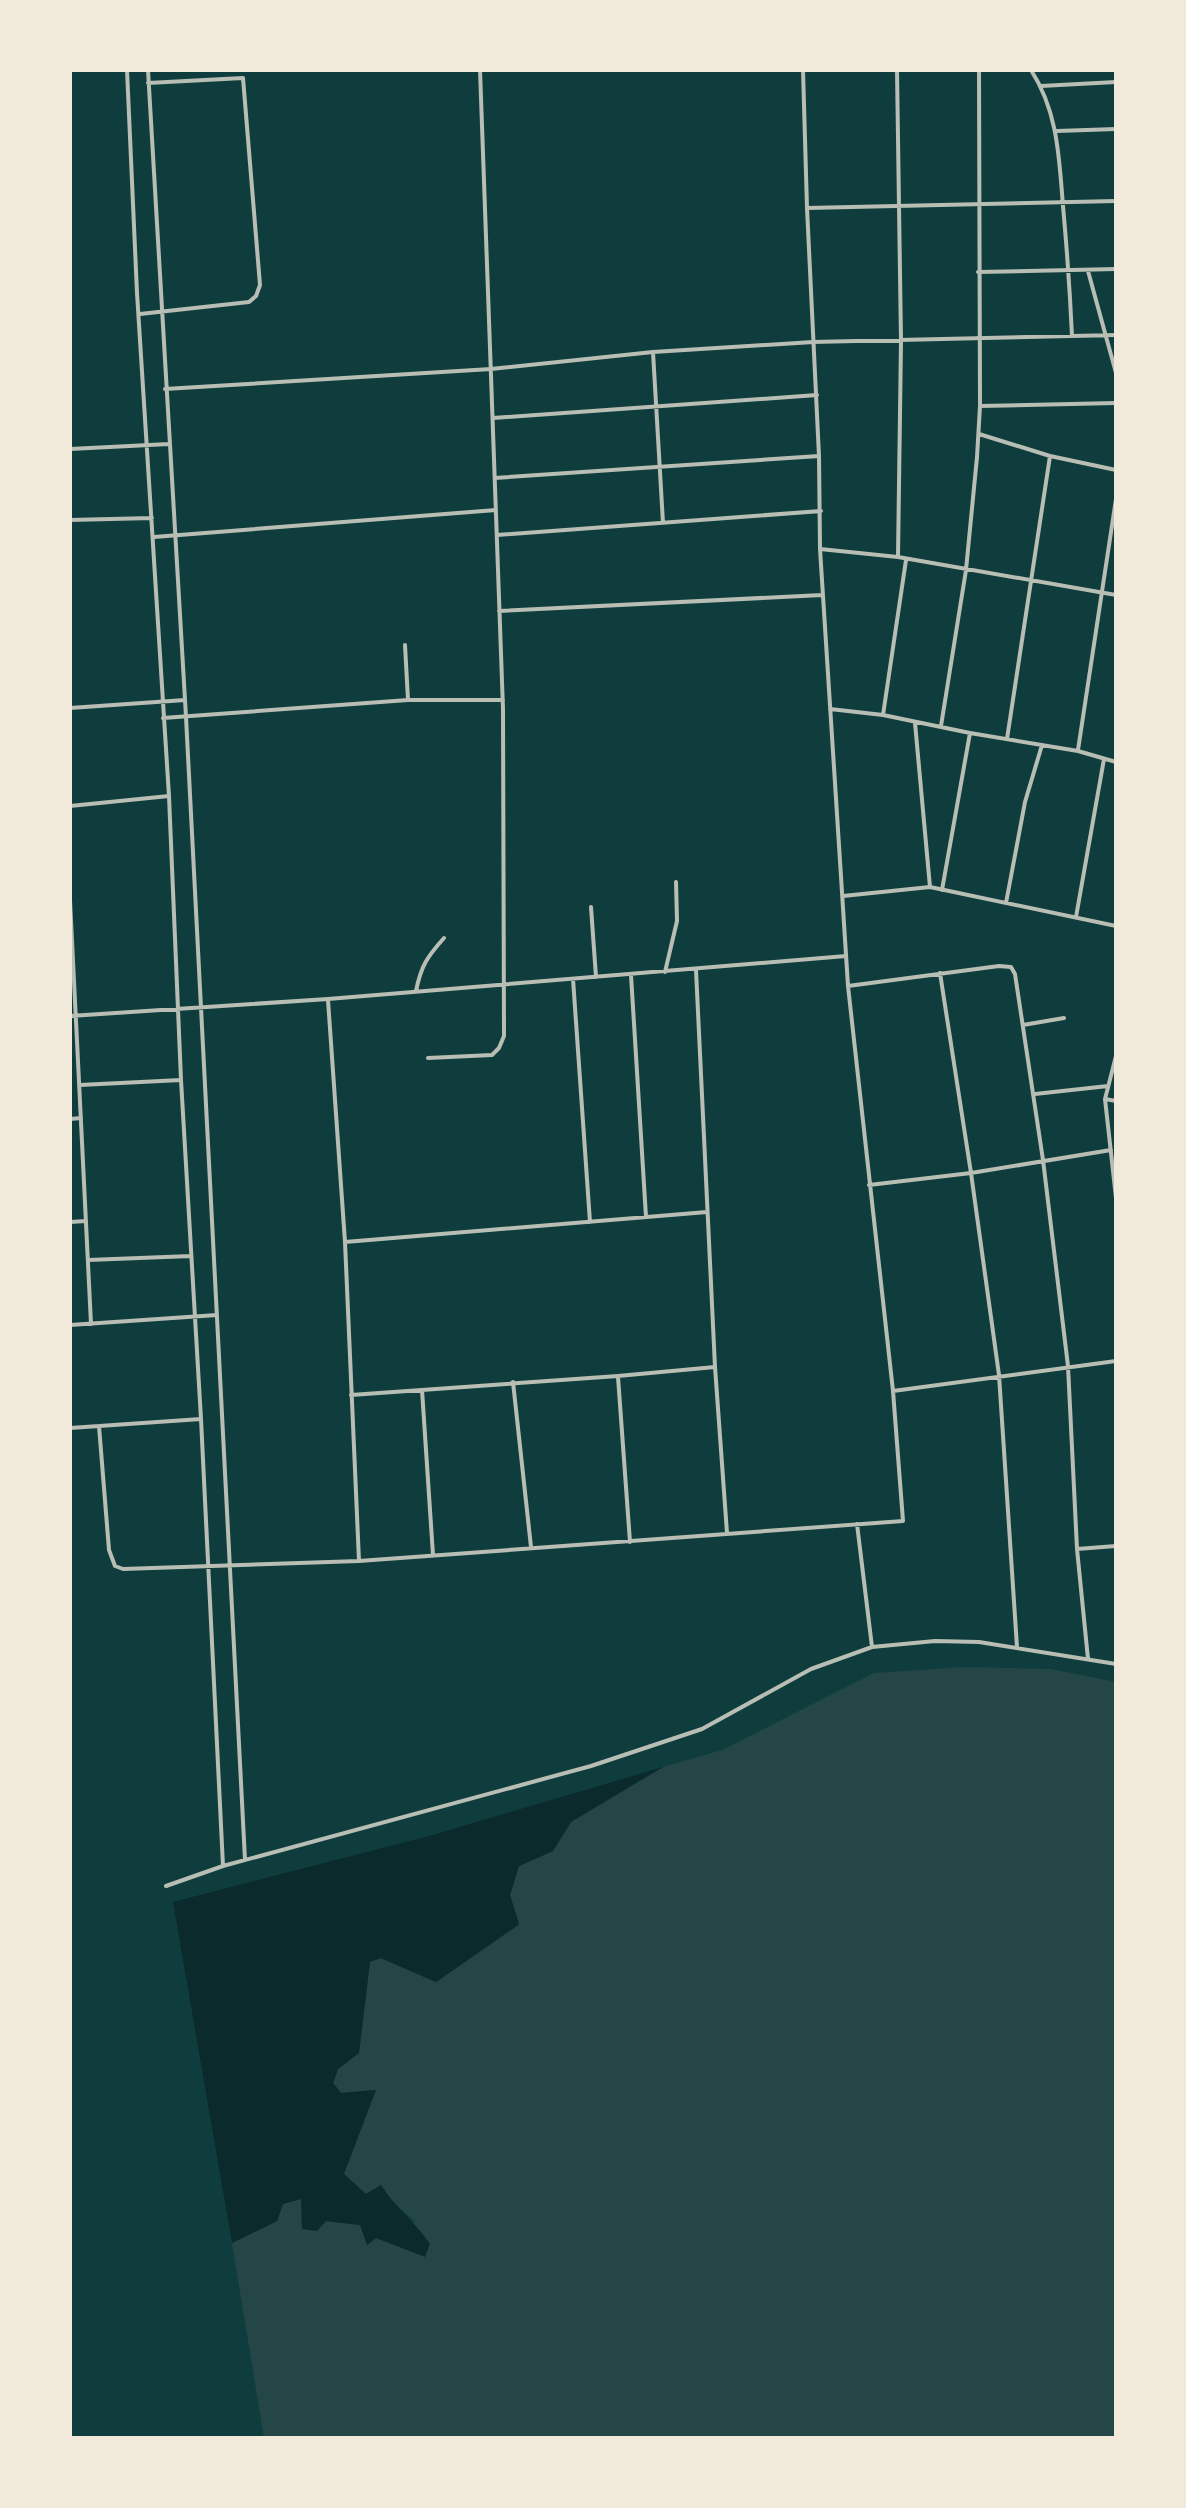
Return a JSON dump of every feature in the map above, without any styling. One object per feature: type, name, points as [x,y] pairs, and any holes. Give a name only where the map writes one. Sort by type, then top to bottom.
[{"type":"street","points":[[127,70],[169,796],[223,1866]]},
{"type":"street","points":[[148,70],[186,717],[245,1860]]},
{"type":"street","points":[[428,1058],[492,1055],[504,1036],[503,700],[480,70]]},
{"type":"street","points":[[99,1426],[109,1550],[115,1566],[123,1569],[359,1561],[903,1521],[893,1391],[848,986],[822,595],[803,70]]},
{"type":"street","points":[[897,70],[901,341],[898,557]]},
{"type":"street","points":[[941,726],[966,570],[980,406],[979,70]]},
{"type":"street","points":[[1031,70],[1041,86],[1057,131],[1072,336]]},
{"type":"street","points":[[140,314],[249,302],[256,296],[260,285],[243,78],[148,83]]},
{"type":"street","points":[[1041,86],[1116,82]]},
{"type":"street","points":[[1057,131],[1116,129]]},
{"type":"street","points":[[807,208],[1116,201]]},
{"type":"street","points":[[978,272],[1116,269]]},
{"type":"street","points":[[1088,270],[1116,373]]},
{"type":"street","points":[[165,389],[491,369],[653,352],[813,342],[1116,335]]},
{"type":"street","points":[[653,352],[663,523]]},
{"type":"street","points":[[493,418],[817,395]]},
{"type":"street","points":[[980,406],[1116,403]]},
{"type":"street","points":[[978,434],[1050,456],[1116,470]]},
{"type":"street","points":[[70,449],[169,444]]},
{"type":"street","points":[[495,478],[819,456]]},
{"type":"street","points":[[1007,739],[1050,456]]},
{"type":"street","points":[[1078,751],[1116,499]]},
{"type":"street","points":[[154,537],[496,510]]},
{"type":"street","points":[[497,535],[821,511]]},
{"type":"street","points":[[70,520],[152,518]]},
{"type":"street","points":[[820,549],[898,557],[1116,595]]},
{"type":"street","points":[[883,715],[906,560]]},
{"type":"street","points":[[499,611],[822,595]]},
{"type":"street","points":[[405,645],[408,700]]},
{"type":"street","points":[[70,708],[185,700]]},
{"type":"street","points":[[163,718],[408,700],[503,700]]},
{"type":"street","points":[[830,709],[883,715],[1078,751],[1116,762]]},
{"type":"street","points":[[915,722],[930,887]]},
{"type":"street","points":[[942,890],[970,733]]},
{"type":"street","points":[[1006,903],[1025,802],[1042,745]]},
{"type":"street","points":[[1076,917],[1104,759]]},
{"type":"street","points":[[70,806],[169,796]]},
{"type":"street","points":[[665,972],[677,921],[676,882]]},
{"type":"street","points":[[842,896],[930,887],[1116,926]]},
{"type":"street","points":[[70,900],[73,1016],[91,1324]]},
{"type":"street","points":[[591,907],[596,977]]},
{"type":"street","points":[[416,991],[420,971],[444,938]]},
{"type":"street","points":[[73,1016],[328,999],[846,956]]},
{"type":"street","points":[[848,986],[999,966],[1011,967],[1015,974],[1043,1160],[1068,1366],[1077,1549],[1088,1659]]},
{"type":"street","points":[[696,970],[715,1367],[727,1533]]},
{"type":"street","points":[[940,973],[999,1375],[1017,1647]]},
{"type":"street","points":[[631,975],[646,1217]]},
{"type":"street","points":[[573,979],[590,1222]]},
{"type":"street","points":[[328,999],[345,1242],[359,1561]]},
{"type":"street","points":[[1023,1025],[1064,1018]]},
{"type":"street","points":[[1116,1056],[1105,1099],[1116,1198]]},
{"type":"street","points":[[79,1085],[181,1080]]},
{"type":"street","points":[[1034,1094],[1108,1086]]},
{"type":"street","points":[[1105,1099],[1116,1101]]},
{"type":"street","points":[[70,1119],[81,1118]]},
{"type":"street","points":[[869,1185],[971,1173],[1111,1150]]},
{"type":"street","points":[[345,1242],[707,1212]]},
{"type":"street","points":[[70,1222],[86,1221]]},
{"type":"street","points":[[88,1260],[191,1256]]},
{"type":"street","points":[[70,1325],[217,1315]]},
{"type":"street","points":[[893,1391],[1116,1361]]},
{"type":"street","points":[[351,1395],[715,1367]]},
{"type":"street","points":[[618,1376],[630,1542]]},
{"type":"street","points":[[513,1382],[531,1547]]},
{"type":"street","points":[[422,1389],[433,1555]]},
{"type":"street","points":[[70,1428],[201,1419]]},
{"type":"street","points":[[857,1524],[872,1647]]},
{"type":"street","points":[[1077,1549],[1116,1546]]},
{"type":"street","points":[[166,1886],[223,1866],[591,1766],[702,1729],[811,1669],[872,1647],[935,1641],[979,1642],[1116,1664]]},
{"type":"shaded area","points":[[965,1667],[1051,1669],[1116,1682],[1116,2438],[264,2438],[232,2243],[277,2221],[283,2204],[301,2199],[326,2221],[361,2225],[376,2238],[415,2222],[391,2200],[381,2185],[366,2194],[343,2174],[375,2090],[341,2093],[333,2083],[338,2069],[359,2053],[370,1961],[380,1958],[436,1982],[519,1925],[510,1895],[519,1866],[553,1851],[571,1822],[601,1802],[663,1767],[722,1750],[874,1673]]},
{"type":"shaded area","points":[[663,1767],[571,1822],[553,1851],[519,1866],[510,1895],[519,1924],[436,1982],[381,1958],[370,1962],[359,2053],[338,2069],[333,2083],[341,2093],[376,2090],[344,2174],[366,2194],[381,2185],[430,2244],[425,2257],[376,2238],[367,2245],[360,2225],[326,2221],[317,2231],[302,2229],[301,2199],[283,2204],[277,2221],[232,2243],[173,1902],[429,1836]]}]
